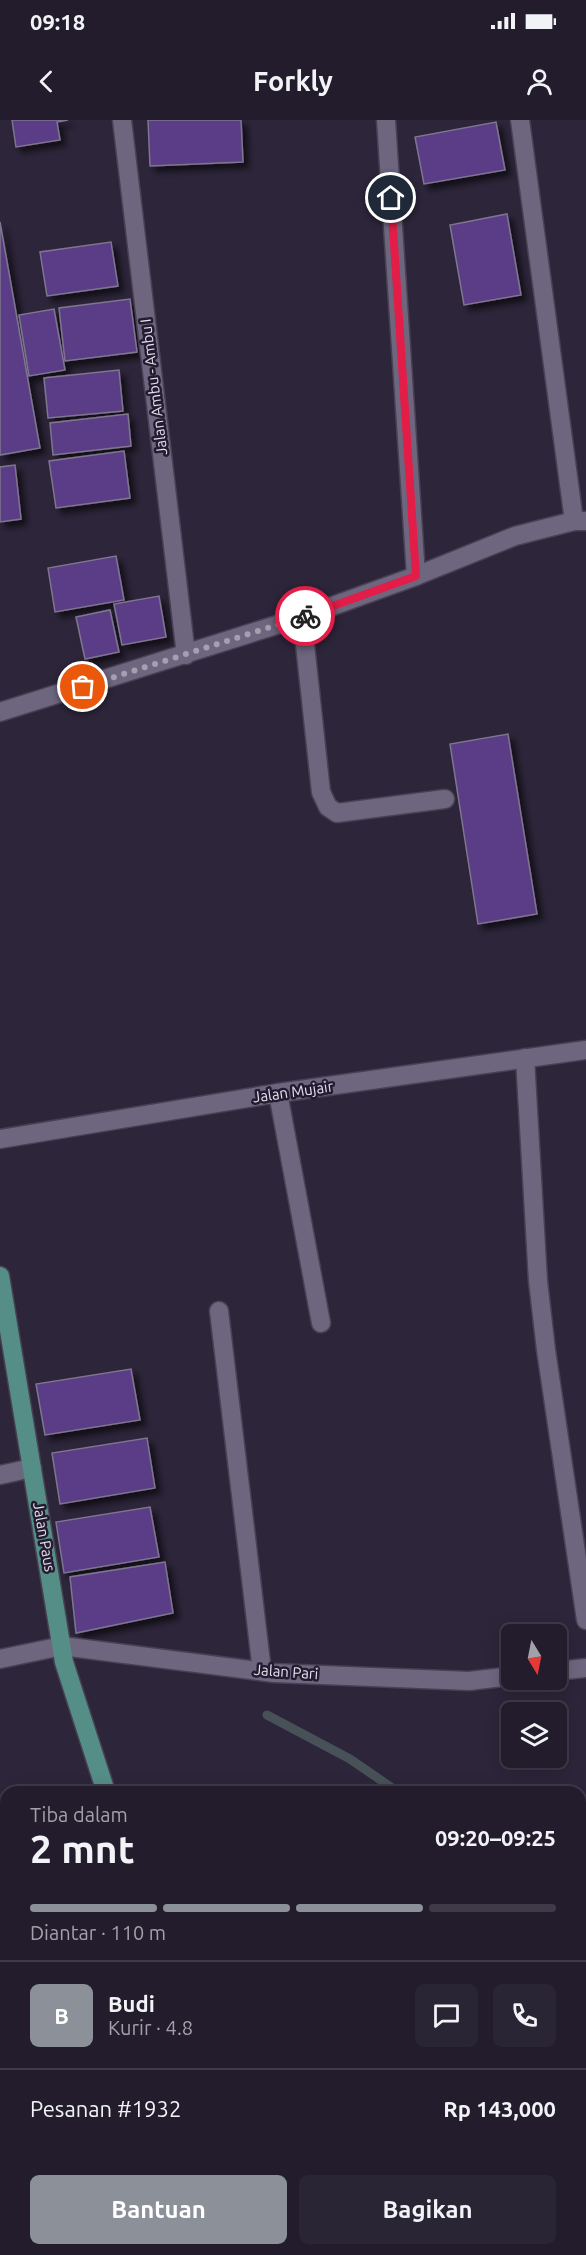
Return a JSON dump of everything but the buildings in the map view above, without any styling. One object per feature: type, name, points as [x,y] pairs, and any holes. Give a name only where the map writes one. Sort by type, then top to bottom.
[{"type":"main road","name":"Jalan Paus","points":[[0,1276],[64,1662],[104,1786]]},
{"type":"street","name":"Jalan Ambu - Ambu I","points":[[122,120],[186,655]]},
{"type":"street","points":[[386,120],[416,576]]},
{"type":"street","points":[[0,712],[302,617],[416,576],[515,536],[580,521],[520,120]]},
{"type":"street","points":[[302,617],[321,792],[328,807],[337,813],[445,799]]},
{"type":"street","name":"Jalan Mujair","points":[[0,1139],[278,1093],[586,1050]]},
{"type":"street","points":[[525,1058],[538,1281],[586,1620]]},
{"type":"street","points":[[278,1093],[321,1323]]},
{"type":"street","points":[[219,1311],[262,1671]]},
{"type":"street","points":[[0,1475],[32,1468]]},
{"type":"street","name":"Jalan Pari","points":[[0,1659],[62,1646],[262,1671],[469,1681],[501,1678]]},
{"type":"street","points":[[567,1670],[586,1668]]},
{"type":"waterway","points":[[267,1715],[350,1759],[389,1786]]},
{"type":"way so far","points":[[83,687],[305,616]]},
{"type":"route","points":[[305,616],[416,576],[391,198]]}]
